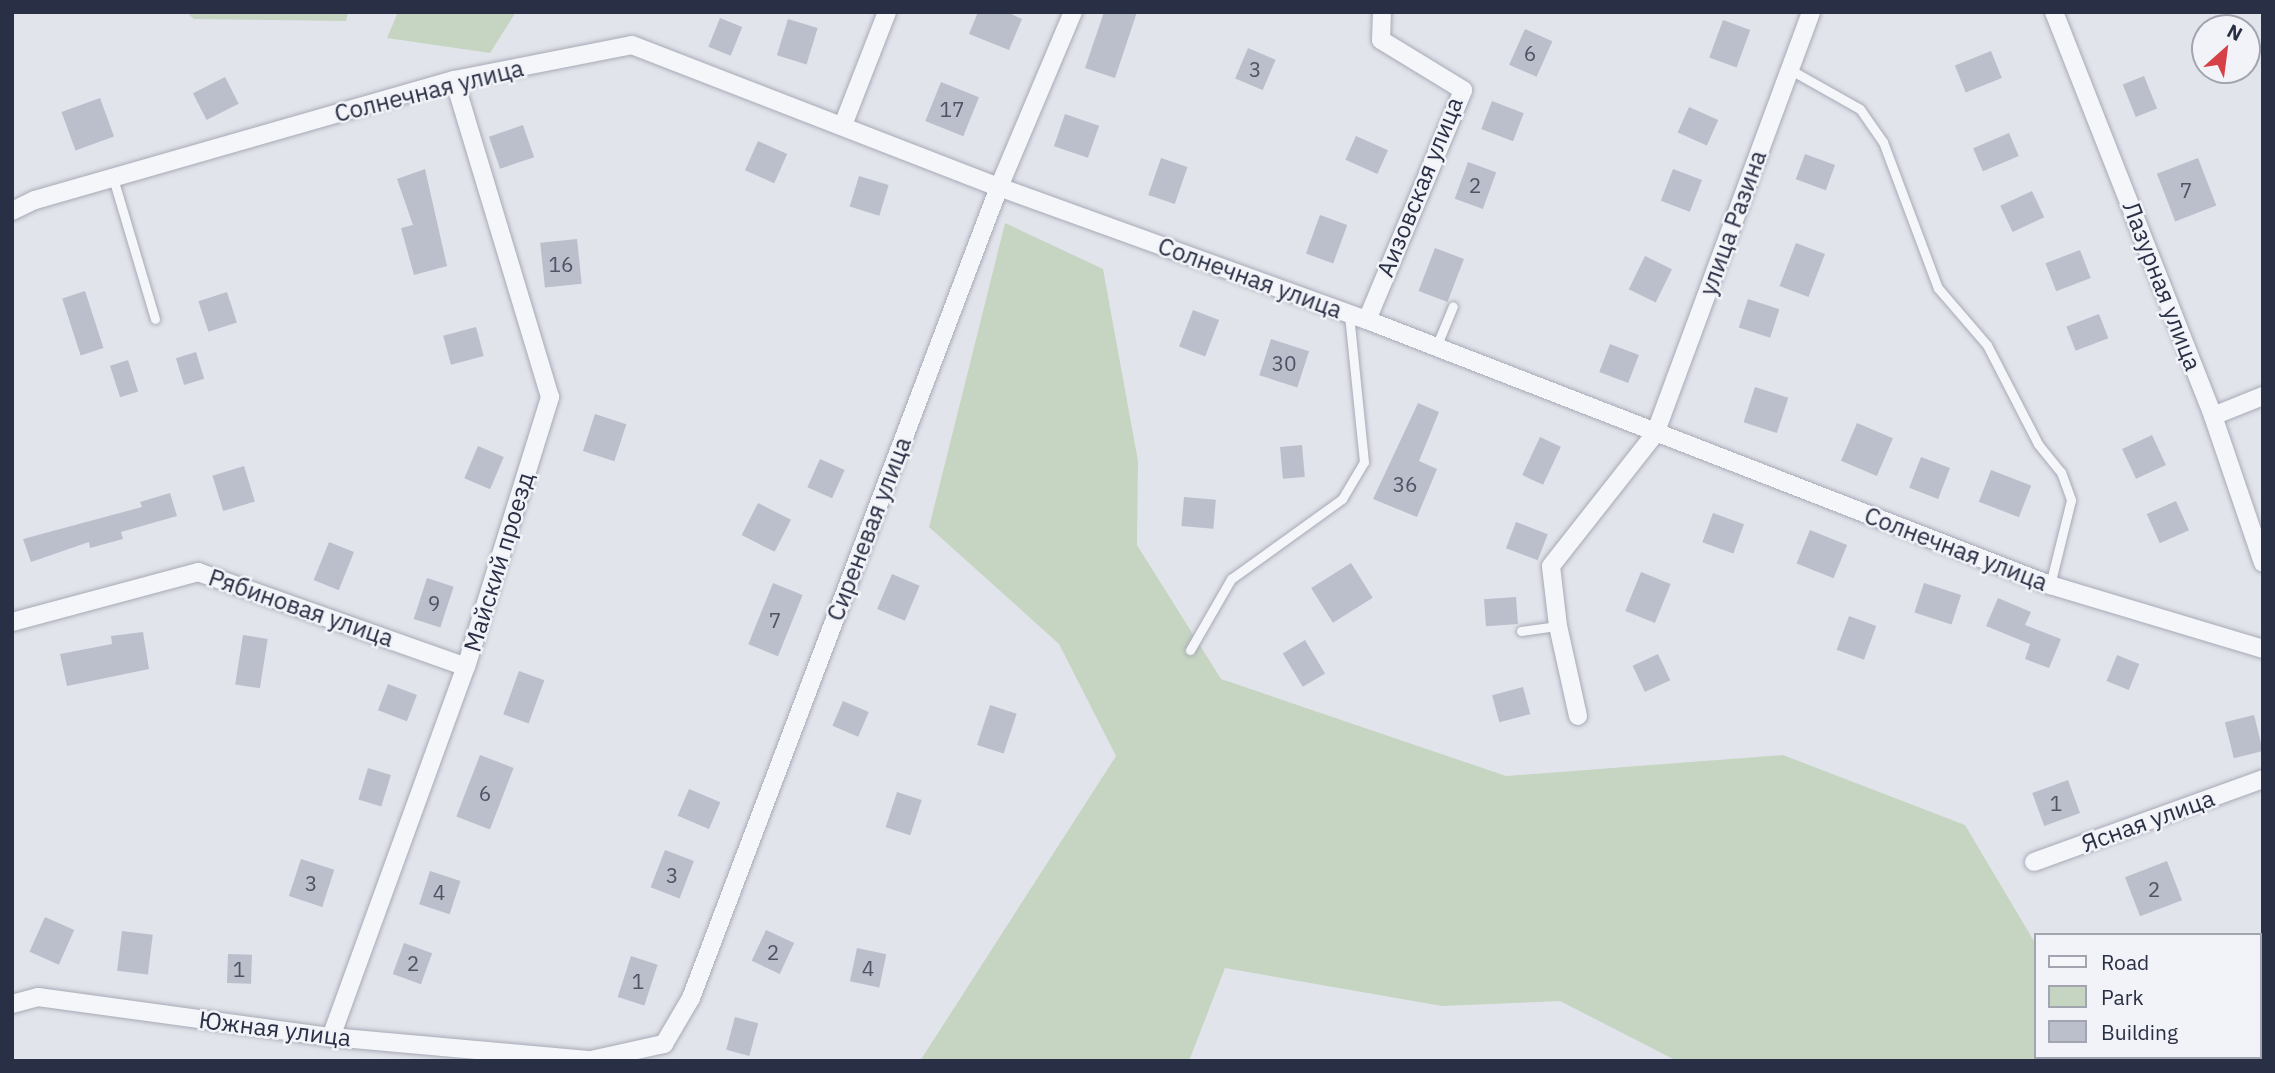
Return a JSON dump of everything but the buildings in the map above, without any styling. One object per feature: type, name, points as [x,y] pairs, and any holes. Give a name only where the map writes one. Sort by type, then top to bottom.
[{"type":"street","points":[[844,125],[887,12]]},
{"type":"street","name":"Сиреневая улица","points":[[664,1044],[691,998],[999,187],[1073,12]]},
{"type":"street","name":"Аизовская улица","points":[[1367,320],[1463,90],[1381,40],[1382,12]]},
{"type":"street","name":"улица Разина","points":[[1655,434],[1811,12]]},
{"type":"street","name":"Лазурная улица","points":[[2054,12],[2213,416],[2263,562]]},
{"type":"street","name":"Солнечная улица","points":[[12,211],[113,178],[454,80],[632,45],[999,187],[1349,313],[1655,434],[2050,585],[2263,649]]},
{"type":"street","name":"Майский проезд","points":[[331,1037],[466,667],[550,397],[454,80]]},
{"type":"street","points":[[2213,416],[2263,396]]},
{"type":"street","points":[[1578,716],[1558,626],[1551,566],[1655,434]]},
{"type":"street","name":"Рябиновая улица","points":[[12,622],[198,572],[466,667]]},
{"type":"street","name":"Ясная улица","points":[[2034,862],[2263,779]]},
{"type":"street","name":"Южная улица","points":[[12,1004],[37,997],[331,1037],[591,1060],[664,1044]]},
{"type":"lane","points":[[1788,69],[1860,109],[1875,131],[1938,288],[1987,345],[2038,444],[2061,471],[2071,500],[2050,585]]},
{"type":"lane","points":[[113,178],[155,319]]},
{"type":"lane","points":[[1436,347],[1453,306]]},
{"type":"lane","points":[[1190,650],[1231,579],[1342,499],[1364,461],[1349,313]]},
{"type":"lane","points":[[1521,631],[1558,626]]},
{"type":"green space","points":[[186,12],[348,12],[346,21],[194,19]]},
{"type":"green space","points":[[398,12],[516,12],[490,53],[387,38]]},
{"type":"green space","points":[[1005,223],[1103,269],[1138,461],[1137,545],[1221,679],[1506,776],[1783,755],[1965,825],[2034,941],[2034,1059],[2210,1061],[1677,1061],[1560,1001],[1442,1006],[1225,968],[1189,1061],[920,1061],[1116,756],[1059,644],[929,527]]}]
